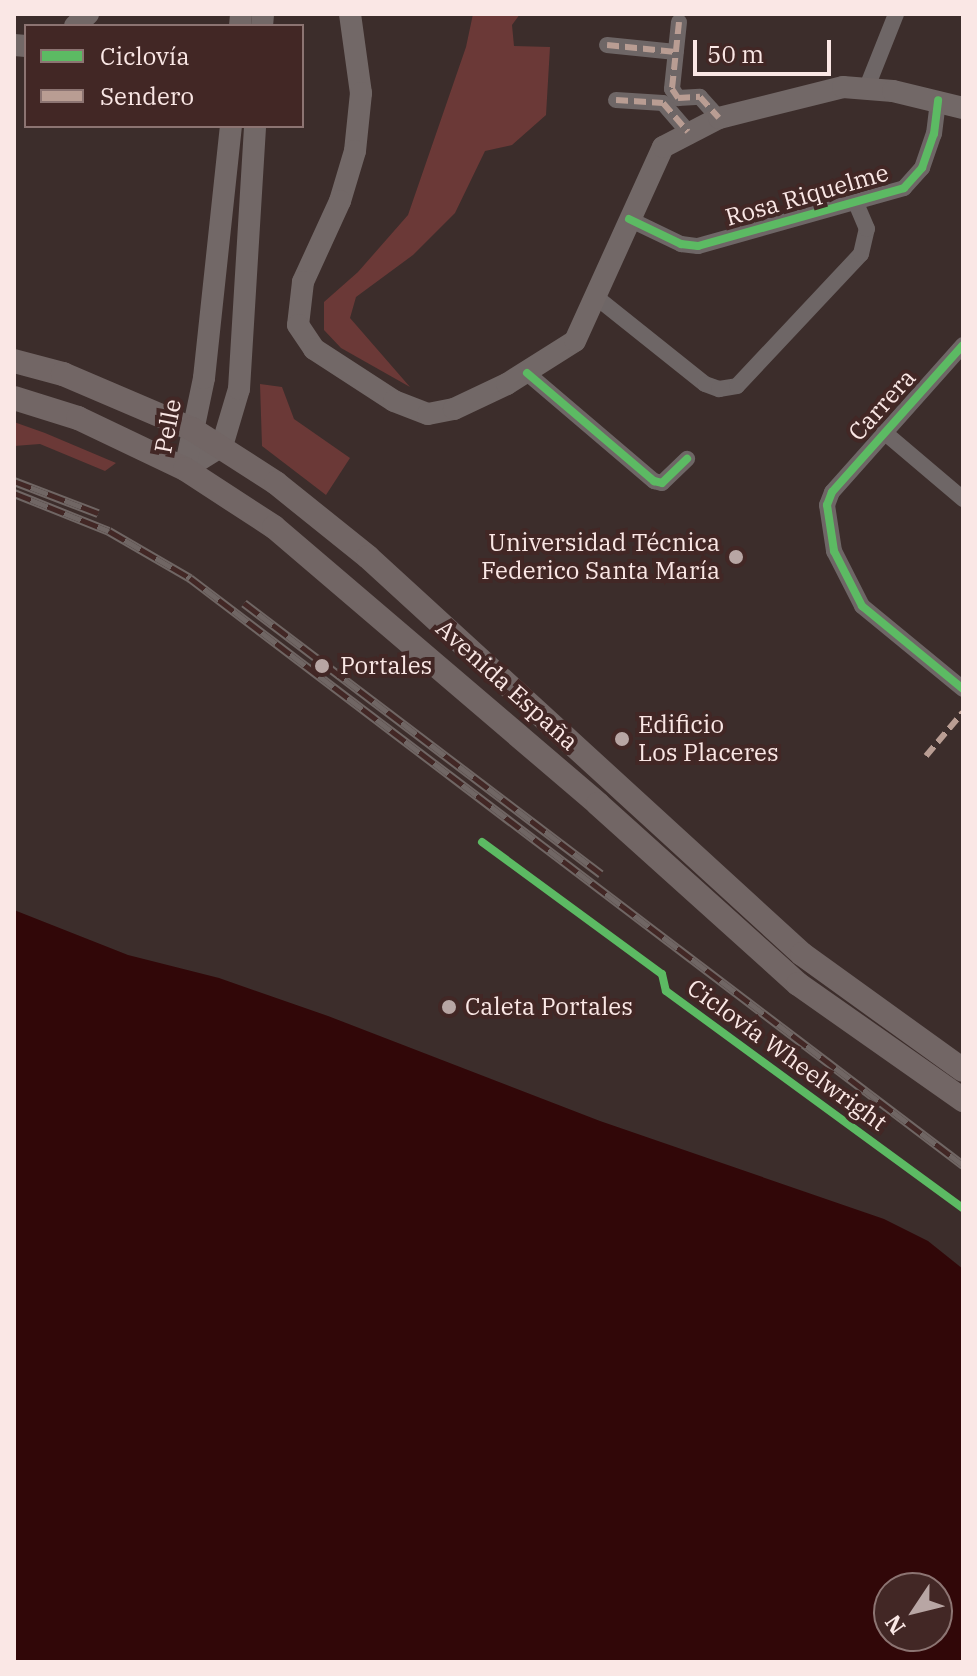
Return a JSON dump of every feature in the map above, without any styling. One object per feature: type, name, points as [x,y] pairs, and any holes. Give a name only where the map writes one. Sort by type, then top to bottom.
[{"type":"main road","points":[[350,14],[361,93],[355,151],[340,201],[303,282],[298,313],[304,338],[394,401],[428,414],[454,409],[527,373],[575,341],[663,147],[688,132],[719,118],[843,87],[867,87],[938,100],[963,108]]},
{"type":"main road","name":"Pelle","points":[[185,469],[217,277],[231,128]]},
{"type":"main road","points":[[222,446],[239,389],[255,128]]},
{"type":"main road","name":"Avenida España","points":[[14,361],[63,374],[192,429],[222,446],[368,557],[802,954],[963,1070]]},
{"type":"main road","name":"Avenida España","points":[[14,398],[78,418],[185,469],[274,527],[598,804],[798,984],[963,1100]]},
{"type":"main road","name":"Pelle","points":[[185,469],[222,446]]},
{"type":"street","points":[[867,87],[896,14]]},
{"type":"street","points":[[679,22],[674,94],[700,97],[719,118]]},
{"type":"street","points":[[607,45],[676,52]]},
{"type":"street","points":[[616,100],[663,103],[688,132]]},
{"type":"street","name":"Rosa Riquelme","points":[[629,219],[698,246],[857,205],[915,180],[934,134],[938,100]]},
{"type":"street","points":[[596,297],[705,384],[719,389],[737,386],[861,254],[867,229],[857,205]]},
{"type":"street","name":"Carrera","points":[[963,345],[832,492],[827,527],[852,593],[963,689]]},
{"type":"street","points":[[527,373],[654,481],[662,483],[687,459]]},
{"type":"street","points":[[884,432],[963,499]]},
{"type":"shaded area","points":[[473,14],[520,14],[512,25],[514,46],[550,47],[546,115],[512,145],[485,151],[455,213],[413,255],[356,297],[350,318],[410,387],[341,348],[324,330],[324,302],[358,272],[408,215],[466,47]]},
{"type":"shaded area","points":[[260,384],[282,387],[294,419],[350,458],[326,495],[262,446]]},
{"type":"shaded area","points":[[14,422],[116,463],[105,471],[40,444],[14,446]]},
{"type":"shaded area","points":[[14,910],[128,955],[219,978],[328,1016],[600,1121],[884,1219],[928,1241],[963,1269],[963,1662],[14,1662]]},
{"type":"railway","points":[[14,481],[98,513]]},
{"type":"railway","points":[[14,493],[109,531],[190,578],[963,1165]]},
{"type":"railway","points":[[244,603],[601,874]]},
{"type":"marked path","points":[[679,22],[672,89],[678,98],[700,97],[719,118]]},
{"type":"marked path","points":[[607,45],[676,52]]},
{"type":"marked path","points":[[616,100],[663,103],[688,132]]},
{"type":"marked path","points":[[926,756],[963,712]]},
{"type":"cycle path","points":[[629,219],[681,244],[698,246],[904,188],[922,168],[934,134],[938,100]]},
{"type":"cycle path","points":[[963,345],[832,492],[827,505],[834,551],[862,606],[963,689]]},
{"type":"cycle path","points":[[527,373],[654,481],[662,483],[687,459]]},
{"type":"cycle path","name":"Ciclovía Wheelwright","points":[[482,842],[662,974],[666,991],[963,1208]]},
{"type":"place","name":"Universidad Técnica Federico Santa María","points":[[736,557]]},
{"type":"place","name":"Portales","points":[[322,666]]},
{"type":"place","name":"Edificio Los Placeres","points":[[622,739]]},
{"type":"place","name":"Caleta Portales","points":[[449,1007]]}]
